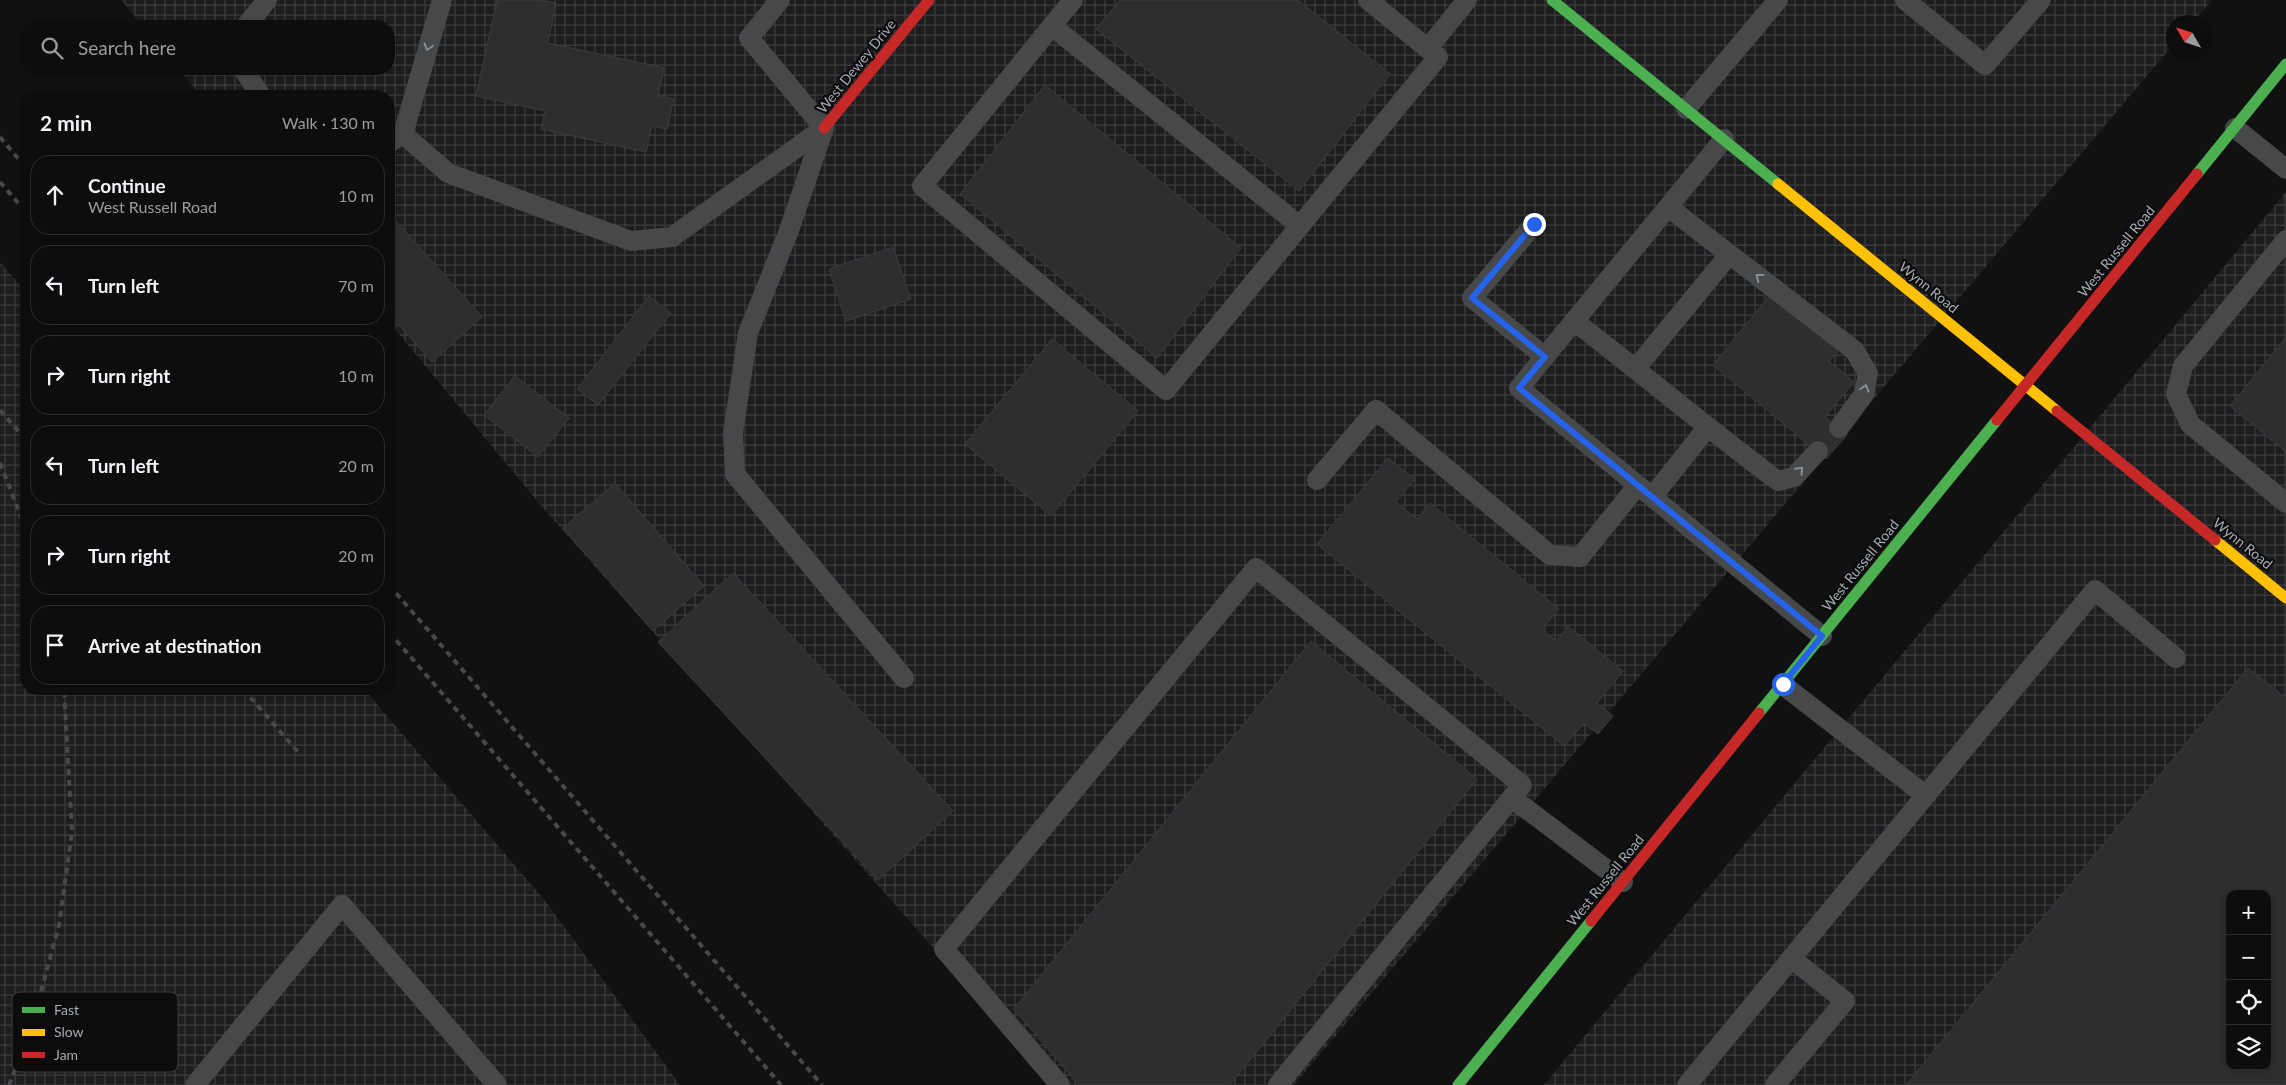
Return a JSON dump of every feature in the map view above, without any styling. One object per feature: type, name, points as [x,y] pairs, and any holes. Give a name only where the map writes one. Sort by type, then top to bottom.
[{"type":"main road","name":"West Dewey Drive","points":[[824,128],[929,0]]},
{"type":"main road","name":"Wynn Road","points":[[1555,1],[2286,598]]},
{"type":"main road","name":"West Russell Road","points":[[1458,1085],[2286,64]]},
{"type":"lane","points":[[251,20],[267,0]]},
{"type":"lane","points":[[442,0],[396,139],[448,173],[631,242],[672,237],[824,128]]},
{"type":"lane","points":[[780,0],[749,38],[824,128]]},
{"type":"lane","points":[[1064,3],[1052,26],[922,186],[1166,390],[1438,57],[1368,0]]},
{"type":"lane","points":[[1428,48],[1467,0]]},
{"type":"lane","points":[[1686,109],[1778,0]]},
{"type":"lane","points":[[1905,0],[1985,65],[2041,0]]},
{"type":"lane","points":[[1052,26],[1300,226]]},
{"type":"lane","points":[[247,75],[257,90]]},
{"type":"lane","points":[[824,128],[788,233],[748,333],[733,433],[735,474],[904,678]]},
{"type":"lane","points":[[2235,128],[2286,169]]},
{"type":"lane","points":[[1724,140],[1519,388],[1822,636]]},
{"type":"lane","points":[[1668,207],[1854,350],[1868,373],[1864,394],[1839,428]]},
{"type":"lane","points":[[1534,224],[1472,298],[1545,357]]},
{"type":"lane","points":[[2286,240],[2183,366],[2176,394],[2190,424],[2286,503]]},
{"type":"lane","points":[[1636,368],[1730,255]]},
{"type":"lane","points":[[1574,321],[1636,368],[1707,428],[1778,481],[1794,476],[1818,452]]},
{"type":"lane","points":[[1317,480],[1376,410],[1550,555],[1580,557],[1707,428]]},
{"type":"lane","points":[[1060,1085],[944,949],[1256,568],[1522,785],[1278,1085]]},
{"type":"lane","points":[[1687,1085],[2095,590],[2176,658]]},
{"type":"lane","points":[[1783,684],[1925,795]]},
{"type":"lane","points":[[1512,798],[1622,882]]},
{"type":"lane","points":[[195,1085],[342,905],[497,1085]]},
{"type":"lane","points":[[1775,1085],[1845,1001],[1791,958]]},
{"type":"shaded area","points":[[121,0],[2212,0],[2199,15],[2166,15],[2166,53],[1294,1085],[1055,1085],[543,508],[395,329],[395,90],[196,90],[184,75],[395,75],[395,20],[138,20]]},
{"type":"shaded area","points":[[2286,192],[2286,1085],[1544,1085]]},
{"type":"shaded area","points":[[0,262],[20,285],[20,695],[369,695],[546,902],[680,1085],[0,1085]]},
{"type":"building","points":[[497,0],[541,0],[556,3],[548,43],[664,68],[658,96],[674,99],[667,129],[652,126],[646,152],[541,129],[545,111],[476,96]]},
{"type":"building","points":[[1120,0],[1298,0],[1390,74],[1299,191],[1096,29]]},
{"type":"building","points":[[1045,85],[1241,248],[1157,358],[960,194]]},
{"type":"building","points":[[395,220],[482,317],[432,362],[395,321]]},
{"type":"building","points":[[893,247],[911,299],[846,321],[829,269]]},
{"type":"building","points":[[1770,295],[1838,351],[1829,361],[1854,382],[1825,417],[1847,435],[1826,459],[1713,365]]},
{"type":"building","points":[[649,296],[671,313],[598,405],[577,389]]},
{"type":"building","points":[[2286,337],[2286,452],[2230,406]]},
{"type":"building","points":[[1052,339],[1138,411],[1051,516],[965,444]]},
{"type":"building","points":[[515,376],[569,418],[538,457],[484,415]]},
{"type":"building","points":[[1388,458],[1415,479],[1396,502],[1417,519],[1430,503],[1559,609],[1542,629],[1556,641],[1568,626],[1623,671],[1597,703],[1613,716],[1598,734],[1584,723],[1564,746],[1317,544]]},
{"type":"building","points":[[615,483],[704,586],[653,631],[563,528]]},
{"type":"building","points":[[733,573],[953,811],[878,880],[658,642]]},
{"type":"building","points":[[1311,641],[1477,779],[1230,1085],[1079,1085],[1014,1009]]},
{"type":"building","points":[[2248,668],[2286,698],[2286,1085],[1906,1085]]},
{"type":"railway","points":[[0,137],[20,161]]},
{"type":"railway","points":[[0,182],[20,205]]},
{"type":"railway","points":[[0,410],[20,433]]},
{"type":"railway","points":[[0,463],[20,514]]},
{"type":"railway","points":[[395,592],[822,1085]]},
{"type":"railway","points":[[395,639],[781,1085]]},
{"type":"railway","points":[[41,992],[59,925],[72,832],[64,695]]},
{"type":"railway","points":[[248,695],[298,752]]},
{"type":"railway","points":[[9,1085],[14,1072]]},
{"type":"traffic: fast","points":[[1552,0],[1778,184]]},
{"type":"traffic: fast","points":[[2197,174],[2286,64]]},
{"type":"traffic: fast","points":[[1759,713],[1997,420]]},
{"type":"traffic: fast","points":[[1458,1085],[1591,921]]},
{"type":"traffic: slow","points":[[1778,184],[2057,411]]},
{"type":"traffic: slow","points":[[2215,540],[2286,598]]},
{"type":"traffic: jam","points":[[824,128],[929,0]]},
{"type":"traffic: jam","points":[[1997,420],[2197,174]]},
{"type":"traffic: jam","points":[[2057,411],[2215,540]]},
{"type":"traffic: jam","points":[[1591,921],[1759,713]]},
{"type":"route","points":[[1534,224],[1472,298],[1545,357],[1519,388],[1822,636],[1783,684]]}]
